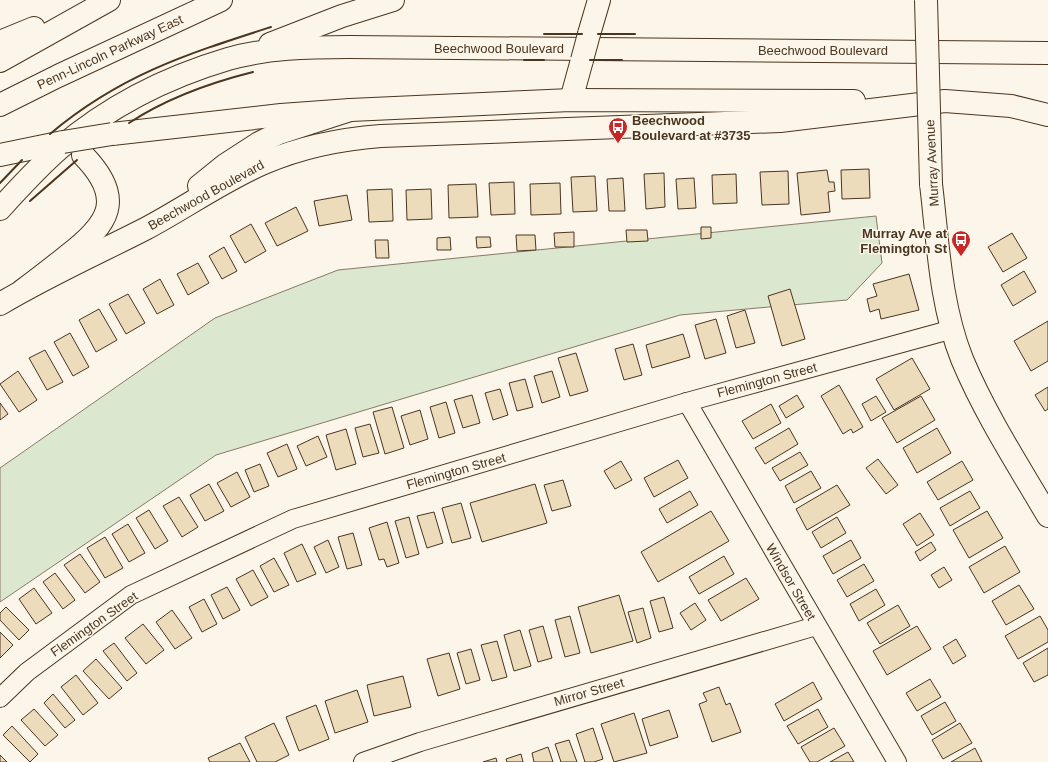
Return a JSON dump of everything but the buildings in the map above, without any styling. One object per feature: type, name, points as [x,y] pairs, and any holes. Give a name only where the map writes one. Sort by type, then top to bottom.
[{"type":"main road","points":[[0,42],[102,0]]},
{"type":"main road","points":[[0,61],[109,0]]},
{"type":"main road","name":"Penn-Lincoln Parkway East","points":[[0,105],[58,76],[221,0]]},
{"type":"main road","points":[[229,59],[342,16],[393,0]]},
{"type":"main road","points":[[571,100],[599,0]]},
{"type":"main road","name":"Murray Avenue","points":[[926,0],[931,184],[941,272],[953,329],[962,358],[995,426],[1048,516]]},
{"type":"main road","name":"Beechwood Boulevard","points":[[0,209],[59,149],[105,115],[129,100],[167,81],[229,59],[294,49],[322,47],[1048,53]]},
{"type":"main road","points":[[0,155],[112,134],[281,115],[350,110],[571,100],[945,101]]},
{"type":"main road","name":"Beechwood Boulevard","points":[[0,304],[23,290],[147,228],[243,173],[264,163],[312,147],[335,142],[381,136],[780,122],[945,101],[1011,106],[1048,115]]},
{"type":"main road","points":[[147,228],[225,165],[259,142],[279,133],[350,110]]},
{"type":"main road","points":[[23,290],[88,240],[103,220],[107,202],[105,186],[92,165],[83,155],[63,142]]},
{"type":"street","name":"Flemington Street","points":[[0,698],[27,672],[131,595],[293,518],[687,402],[953,329]]},
{"type":"street","name":"Windsor Street","points":[[687,402],[816,626],[897,762]]},
{"type":"street","name":"Mirror Street","points":[[363,762],[420,742],[816,626]]},
{"type":"green space","points":[[876,216],[882,263],[847,300],[680,315],[216,455],[0,602],[0,468],[215,318],[338,270]]},
{"type":"wall","points":[[50,134],[102,96],[155,68],[271,27]]},
{"type":"wall","points":[[544,34],[582,34]]},
{"type":"wall","points":[[598,34],[635,34]]},
{"type":"wall","points":[[524,60],[544,60]]},
{"type":"wall","points":[[590,60],[622,60]]},
{"type":"wall","points":[[129,123],[158,106],[189,92],[204,86],[253,72]]},
{"type":"wall","points":[[0,183],[22,160]]},
{"type":"wall","points":[[30,201],[77,160]]},
{"type":"place","name":"Beechwood Boulevard at #3735","points":[[618,144]]},
{"type":"place","name":"Murray Ave at Flemington St","points":[[961,257]]}]
